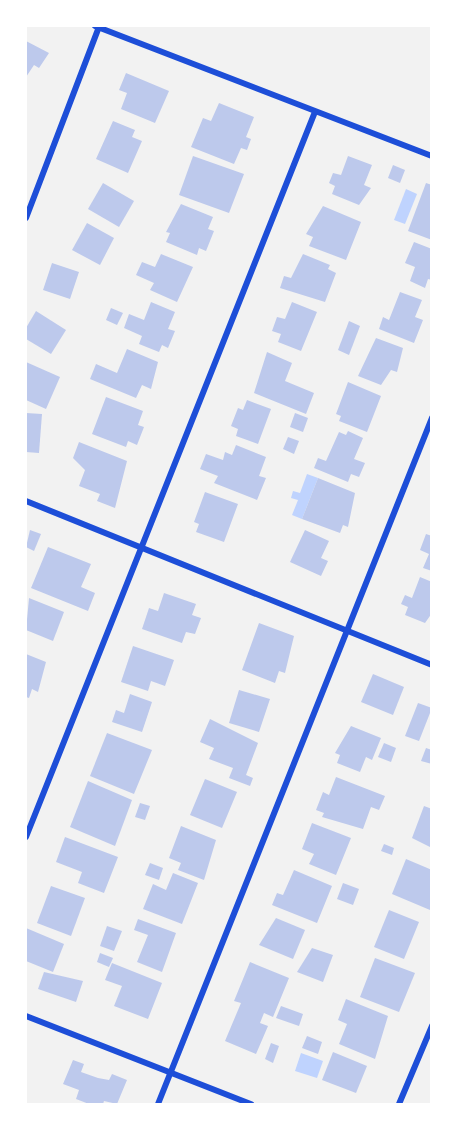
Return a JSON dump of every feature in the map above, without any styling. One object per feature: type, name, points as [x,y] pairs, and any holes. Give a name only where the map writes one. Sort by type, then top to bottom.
[{"type":"street","points":[[26,218],[97,26],[432,156]]},
{"type":"street","points":[[26,837],[315,112]]},
{"type":"street","points":[[158,1104],[432,418]]},
{"type":"street","points":[[26,501],[432,664]]},
{"type":"street","points":[[26,1016],[251,1104]]},
{"type":"street","points":[[399,1104],[432,1026]]},
{"type":"water","points":[[406,189],[417,194],[405,224],[394,220]]},
{"type":"water","points":[[307,474],[318,478],[302,519],[292,515],[298,500],[291,498],[293,491],[300,493]]},
{"type":"water","points":[[301,1053],[323,1061],[317,1078],[295,1071]]},
{"type":"building","points":[[26,41],[49,53],[39,68],[34,65],[26,77]]},
{"type":"building","points":[[126,73],[169,91],[155,123],[121,109],[127,93],[119,90]]},
{"type":"building","points":[[219,103],[254,117],[246,137],[251,139],[247,150],[241,148],[234,164],[191,147],[203,118],[211,121]]},
{"type":"building","points":[[113,121],[135,130],[132,137],[142,141],[128,173],[96,159]]},
{"type":"building","points":[[193,156],[244,174],[229,213],[179,195]]},
{"type":"building","points":[[348,156],[372,165],[364,185],[371,188],[359,205],[332,194],[335,186],[329,183],[333,173],[341,175]]},
{"type":"building","points":[[393,165],[405,170],[400,183],[388,178]]},
{"type":"building","points":[[103,183],[134,201],[119,227],[88,209]]},
{"type":"building","points":[[426,183],[432,185],[432,240],[408,231]]},
{"type":"building","points":[[181,204],[213,217],[208,229],[214,231],[206,251],[199,248],[197,255],[166,242],[170,233],[166,232]]},
{"type":"building","points":[[323,206],[361,222],[346,260],[309,246],[313,237],[306,234]]},
{"type":"building","points":[[87,223],[114,238],[100,265],[72,250]]},
{"type":"building","points":[[414,242],[432,249],[432,280],[428,279],[425,288],[410,281],[415,267],[405,263]]},
{"type":"building","points":[[161,254],[193,267],[177,302],[150,290],[154,283],[136,275],[142,262],[155,267]]},
{"type":"building","points":[[303,254],[330,265],[328,269],[336,273],[325,302],[280,288],[284,276],[291,278]]},
{"type":"building","points":[[52,263],[79,272],[70,299],[43,290]]},
{"type":"building","points":[[400,292],[422,300],[415,317],[423,320],[414,343],[379,329],[383,317],[389,320]]},
{"type":"building","points":[[151,302],[175,312],[168,329],[175,331],[168,348],[162,345],[159,352],[139,344],[142,336],[124,328],[129,314],[144,320]]},
{"type":"building","points":[[292,302],[317,312],[301,351],[278,342],[281,334],[272,331],[277,317],[285,319]]},
{"type":"building","points":[[111,308],[123,313],[117,325],[106,320]]},
{"type":"building","points":[[36,311],[66,330],[51,354],[26,339],[26,328]]},
{"type":"building","points":[[349,321],[360,326],[349,355],[338,350]]},
{"type":"building","points":[[376,338],[403,348],[397,372],[391,370],[381,385],[358,376]]},
{"type":"building","points":[[127,349],[158,362],[151,389],[142,385],[136,398],[90,379],[96,364],[117,373]]},
{"type":"building","points":[[267,352],[292,363],[285,381],[314,393],[306,414],[254,393]]},
{"type":"building","points":[[26,362],[60,377],[46,409],[26,400]]},
{"type":"building","points":[[348,382],[381,396],[367,432],[339,421],[341,416],[336,414]]},
{"type":"building","points":[[106,397],[143,411],[138,425],[144,427],[137,445],[128,441],[126,447],[92,434]]},
{"type":"building","points":[[247,400],[271,409],[258,444],[236,436],[238,429],[231,426],[238,408],[243,410]]},
{"type":"building","points":[[26,413],[42,414],[39,453],[26,452]]},
{"type":"building","points":[[295,413],[308,418],[303,432],[290,427]]},
{"type":"building","points":[[348,431],[363,438],[354,459],[365,463],[359,477],[351,474],[348,482],[314,468],[318,458],[326,461],[339,432],[346,435]]},
{"type":"building","points":[[288,437],[299,441],[294,454],[283,449]]},
{"type":"building","points":[[79,442],[127,461],[115,508],[97,501],[100,494],[79,486],[85,470],[73,458]]},
{"type":"building","points":[[236,445],[266,457],[259,476],[266,478],[257,500],[214,483],[218,476],[200,469],[206,454],[223,460],[225,452],[232,455]]},
{"type":"building","points":[[318,478],[355,493],[348,527],[343,525],[340,533],[302,519]]},
{"type":"building","points":[[205,492],[238,504],[224,542],[196,532],[199,524],[194,522]]},
{"type":"building","points":[[30,530],[41,534],[34,551],[26,547]]},
{"type":"building","points":[[305,530],[329,541],[321,558],[328,561],[321,576],[290,562]]},
{"type":"building","points":[[426,534],[432,536],[432,571],[423,568],[429,554],[420,550]]},
{"type":"building","points":[[48,547],[91,564],[81,587],[95,593],[88,611],[31,588]]},
{"type":"building","points":[[420,577],[432,582],[432,613],[425,623],[405,615],[408,607],[401,604],[405,595],[412,598]]},
{"type":"building","points":[[164,593],[196,604],[192,615],[201,618],[195,634],[186,632],[182,643],[142,629],[149,608],[158,611]]},
{"type":"building","points":[[29,598],[64,612],[53,641],[26,630]]},
{"type":"building","points":[[259,623],[294,636],[285,673],[279,671],[275,683],[242,670]]},
{"type":"building","points":[[133,646],[174,660],[165,686],[151,681],[148,691],[121,682]]},
{"type":"building","points":[[26,654],[46,662],[38,692],[32,689],[29,698],[26,697]]},
{"type":"building","points":[[373,674],[404,687],[393,715],[361,702]]},
{"type":"building","points":[[239,690],[270,699],[259,732],[229,723]]},
{"type":"building","points":[[130,694],[152,702],[142,732],[112,722],[116,710],[124,713]]},
{"type":"building","points":[[418,703],[432,708],[419,741],[405,736]]},
{"type":"building","points":[[210,719],[258,743],[246,775],[253,778],[250,786],[229,778],[233,768],[209,759],[214,748],[200,742]]},
{"type":"building","points":[[351,726],[381,738],[372,760],[366,757],[360,772],[337,763],[340,755],[335,753]]},
{"type":"building","points":[[107,733],[152,750],[134,794],[90,776]]},
{"type":"building","points":[[384,743],[396,748],[391,762],[378,757]]},
{"type":"building","points":[[426,748],[432,750],[432,764],[421,761]]},
{"type":"building","points":[[336,777],[385,796],[379,810],[371,807],[363,829],[322,817],[324,813],[316,810],[323,792],[329,795]]},
{"type":"building","points":[[205,779],[237,792],[222,828],[190,815]]},
{"type":"building","points":[[88,781],[132,800],[115,846],[70,827]]},
{"type":"building","points":[[140,803],[150,806],[145,820],[135,817]]},
{"type":"building","points":[[424,806],[432,809],[432,848],[412,838]]},
{"type":"building","points":[[312,823],[351,838],[336,875],[309,864],[314,854],[302,849]]},
{"type":"building","points":[[181,826],[216,840],[204,880],[178,870],[181,863],[169,858]]},
{"type":"building","points":[[65,837],[118,857],[104,893],[78,883],[82,872],[56,862]]},
{"type":"building","points":[[384,844],[394,848],[392,855],[381,851]]},
{"type":"building","points":[[406,859],[432,870],[430,910],[392,894]]},
{"type":"building","points":[[150,863],[163,868],[159,880],[145,875]]},
{"type":"building","points":[[294,870],[332,886],[317,923],[272,905],[277,893],[283,895]]},
{"type":"building","points":[[173,873],[198,883],[182,924],[143,909],[153,884],[166,890]]},
{"type":"building","points":[[343,883],[359,889],[353,905],[337,899]]},
{"type":"building","points":[[51,886],[85,898],[71,936],[37,923]]},
{"type":"building","points":[[389,910],[419,922],[404,959],[374,947]]},
{"type":"building","points":[[276,918],[305,930],[293,959],[259,945]]},
{"type":"building","points":[[138,919],[176,933],[162,972],[137,962],[148,935],[134,930]]},
{"type":"building","points":[[107,926],[122,931],[114,951],[100,946]]},
{"type":"building","points":[[26,928],[64,944],[53,972],[26,961]]},
{"type":"building","points":[[312,948],[333,955],[323,982],[297,972]]},
{"type":"building","points":[[100,953],[113,958],[109,967],[97,962]]},
{"type":"building","points":[[375,958],[415,973],[399,1012],[360,997]]},
{"type":"building","points":[[250,962],[289,978],[273,1017],[264,1013],[260,1023],[268,1026],[256,1054],[225,1041],[241,1003],[234,1001]]},
{"type":"building","points":[[112,963],[162,983],[148,1019],[114,1006],[122,986],[105,980]]},
{"type":"building","points":[[44,972],[83,981],[76,1002],[38,989]]},
{"type":"building","points":[[346,999],[388,1016],[375,1059],[339,1044],[347,1024],[338,1020]]},
{"type":"building","points":[[281,1006],[303,1014],[299,1026],[276,1018]]},
{"type":"building","points":[[307,1036],[322,1042],[318,1054],[302,1048]]},
{"type":"building","points":[[271,1043],[279,1046],[273,1063],[265,1059]]},
{"type":"building","points":[[333,1052],[367,1066],[356,1093],[322,1080]]},
{"type":"building","points":[[73,1060],[84,1064],[81,1072],[109,1080],[112,1074],[127,1080],[117,1104],[104,1101],[103,1104],[89,1104],[76,1099],[79,1090],[63,1084]]}]
